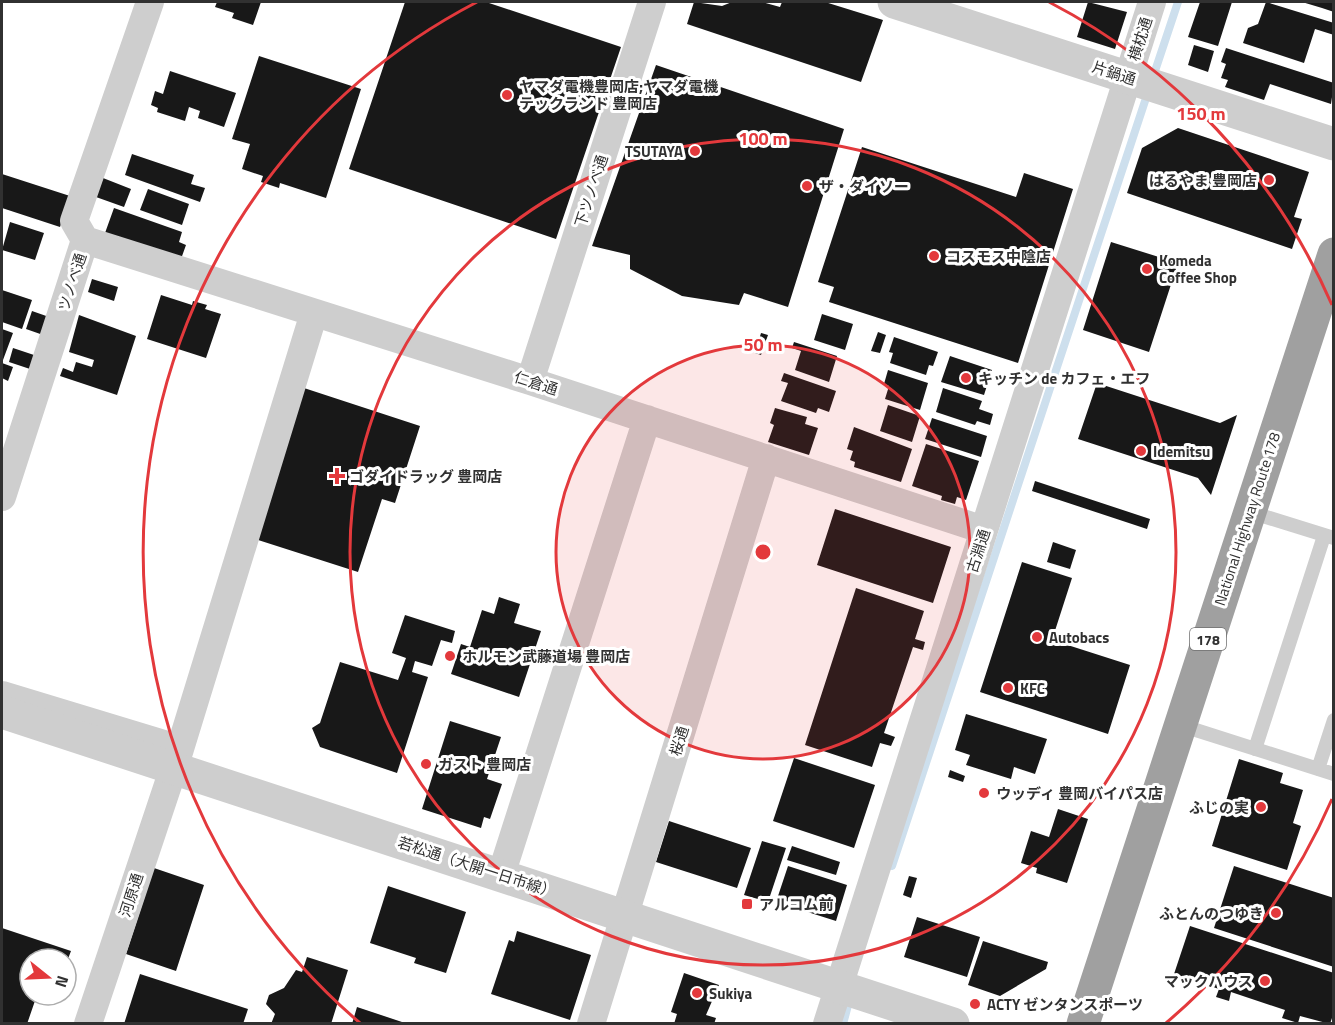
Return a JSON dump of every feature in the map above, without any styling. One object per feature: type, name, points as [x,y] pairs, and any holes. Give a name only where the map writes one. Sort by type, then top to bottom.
[{"type":"highway","name":"National Highway Route 178","points":[[1083,1023],[1334,254]]},
{"type":"street","name":"ツノベ通","points":[[2,497],[85,240],[74,221],[150,2]]},
{"type":"street","name":"下ツノベ通","points":[[530,381],[652,2]]},
{"type":"street","name":"片鍋通","points":[[894,2],[1334,144]]},
{"type":"street","name":"横枕通","points":[[1128,77],[1152,2]]},
{"type":"street","name":"古淵通","points":[[827,1023],[1128,77]]},
{"type":"street","name":"仁倉通","points":[[85,240],[530,381],[984,530]]},
{"type":"street","name":"河原通","points":[[88,1023],[177,758],[314,313]]},
{"type":"street","points":[[501,875],[647,419]]},
{"type":"street","name":"桜通","points":[[591,1023],[766,458]]},
{"type":"street","points":[[2,696],[177,758]]},
{"type":"street","name":"若松通（大開一日市線）","points":[[2,712],[177,758],[501,875],[953,1023]]},
{"type":"lane","points":[[1250,512],[1329,537],[1255,749]]},
{"type":"lane","points":[[1318,769],[1334,720]]},
{"type":"lane","points":[[1180,725],[1334,774]]},
{"type":"building","points":[[217,2],[261,2],[253,25],[232,18],[234,13],[215,7]]},
{"type":"building","points":[[405,2],[486,2],[621,47],[556,239],[349,169]]},
{"type":"building","points":[[694,2],[722,6],[732,2],[762,2],[780,7],[782,2],[825,2],[883,20],[861,82],[687,24]]},
{"type":"building","points":[[1088,2],[1127,12],[1115,49],[1077,37]]},
{"type":"building","points":[[1200,2],[1232,2],[1218,46],[1188,37]]},
{"type":"building","points":[[1266,2],[1334,23],[1334,35],[1315,29],[1304,63],[1243,43],[1248,28],[1258,24]]},
{"type":"building","points":[[1302,2],[1334,2],[1334,12],[1322,8]]},
{"type":"building","points":[[1194,45],[1214,51],[1208,72],[1188,65]]},
{"type":"building","points":[[1226,48],[1334,83],[1331,104],[1270,84],[1264,100],[1225,87],[1228,80],[1221,78],[1226,64],[1221,62]]},
{"type":"building","points":[[259,56],[361,89],[326,198],[280,183],[279,188],[261,182],[263,176],[242,169],[250,144],[232,139]]},
{"type":"building","points":[[656,65],[844,129],[788,307],[744,293],[739,305],[682,296],[630,269],[630,255],[592,246]]},
{"type":"building","points":[[170,71],[236,93],[224,127],[198,118],[200,111],[189,107],[185,121],[157,112],[158,108],[151,105],[155,91],[163,94]]},
{"type":"building","points":[[1178,128],[1309,172],[1294,217],[1302,219],[1292,249],[1127,193],[1142,148]]},
{"type":"building","points":[[862,147],[1016,197],[1024,173],[1073,189],[1018,363],[829,302],[834,287],[818,282]]},
{"type":"building","points":[[132,154],[194,175],[191,184],[205,188],[200,202],[125,175]]},
{"type":"building","points":[[2,174],[70,196],[60,227],[2,208]]},
{"type":"building","points":[[103,178],[131,189],[124,207],[96,197]]},
{"type":"building","points":[[148,189],[189,204],[182,225],[140,210]]},
{"type":"building","points":[[114,208],[182,232],[179,242],[186,245],[181,259],[105,233]]},
{"type":"building","points":[[10,222],[44,233],[35,260],[2,250]]},
{"type":"building","points":[[1111,242],[1178,263],[1149,352],[1083,330]]},
{"type":"building","points":[[92,279],[118,287],[114,301],[88,292]]},
{"type":"building","points":[[2,290],[32,300],[22,329],[2,322]]},
{"type":"building","points":[[161,295],[192,305],[193,301],[207,305],[205,309],[221,314],[206,358],[147,339]]},
{"type":"building","points":[[32,311],[52,318],[46,336],[26,329]]},
{"type":"building","points":[[822,314],[853,324],[845,350],[814,340]]},
{"type":"building","points":[[79,315],[136,336],[117,395],[60,376],[63,368],[73,372],[76,362],[92,367],[94,360],[69,352]]},
{"type":"building","points":[[2,329],[13,333],[3,360],[2,359]]},
{"type":"building","points":[[878,332],[886,335],[880,353],[871,351]]},
{"type":"building","points":[[761,333],[768,335],[761,355],[755,353]]},
{"type":"building","points":[[894,337],[938,352],[933,366],[929,365],[926,375],[890,363],[893,353],[889,352]]},
{"type":"building","points":[[794,342],[837,356],[829,382],[795,370],[801,351],[792,348]]},
{"type":"building","points":[[13,348],[37,356],[33,370],[9,362]]},
{"type":"building","points":[[950,356],[992,370],[984,395],[941,382]]},
{"type":"building","points":[[2,363],[13,367],[8,381],[2,378]]},
{"type":"building","points":[[888,370],[928,383],[920,410],[885,399],[889,386],[884,384]]},
{"type":"building","points":[[784,373],[836,391],[829,412],[818,408],[816,413],[781,401],[788,383],[781,381]]},
{"type":"building","points":[[1097,383],[1220,423],[1237,415],[1211,495],[1198,478],[1078,439]]},
{"type":"building","points":[[304,388],[420,426],[395,503],[382,499],[358,572],[255,539]]},
{"type":"building","points":[[943,388],[982,401],[979,409],[993,414],[990,425],[977,421],[975,425],[936,412]]},
{"type":"building","points":[[888,405],[920,416],[912,442],[880,431]]},
{"type":"building","points":[[775,408],[807,417],[805,424],[818,428],[809,455],[768,442],[774,425],[770,423]]},
{"type":"building","points":[[932,418],[987,436],[981,457],[925,439]]},
{"type":"building","points":[[854,427],[912,449],[901,482],[854,467],[855,462],[850,460],[853,451],[847,449]]},
{"type":"building","points":[[926,444],[979,461],[966,500],[957,497],[955,504],[941,500],[942,496],[912,486]]},
{"type":"building","points":[[1035,481],[1150,519],[1147,529],[1032,491]]},
{"type":"building","points":[[835,509],[951,547],[933,603],[817,565]]},
{"type":"building","points":[[1053,542],[1076,550],[1070,569],[1047,562]]},
{"type":"building","points":[[1022,562],[1072,578],[1052,640],[1130,665],[1108,734],[980,692]]},
{"type":"building","points":[[856,588],[924,611],[915,639],[925,642],[923,650],[913,647],[884,733],[895,737],[891,746],[880,743],[872,767],[805,745]]},
{"type":"building","points":[[499,597],[520,604],[514,623],[541,631],[519,697],[451,674],[461,644],[470,647],[482,610],[494,614]]},
{"type":"building","points":[[405,615],[455,631],[452,643],[441,640],[432,666],[415,661],[412,672],[428,677],[397,773],[320,747],[312,728],[320,723],[340,662],[398,680],[406,658],[392,653]]},
{"type":"building","points":[[966,714],[1047,739],[1035,774],[1014,767],[1011,779],[966,765],[970,755],[955,750]]},
{"type":"building","points":[[450,721],[501,737],[487,779],[502,784],[490,819],[484,817],[481,828],[422,809]]},
{"type":"building","points":[[794,758],[875,785],[854,848],[773,821]]},
{"type":"building","name":"ふじの実","points":[[1239,759],[1283,773],[1280,783],[1303,790],[1293,823],[1301,826],[1287,870],[1212,846]]},
{"type":"building","points":[[950,770],[965,776],[963,782],[948,777]]},
{"type":"building","points":[[1058,809],[1088,819],[1067,883],[1036,873],[1037,868],[1021,863],[1031,831],[1049,837]]},
{"type":"building","points":[[669,821],[751,848],[737,888],[656,862]]},
{"type":"building","points":[[762,841],[786,848],[768,902],[744,895]]},
{"type":"building","points":[[792,846],[840,862],[836,875],[787,860]]},
{"type":"building","points":[[788,866],[847,885],[836,921],[776,902]]},
{"type":"building","name":"ふとんのつゆき","points":[[1234,866],[1334,898],[1334,967],[1214,928]]},
{"type":"building","points":[[154,868],[204,885],[176,971],[126,954]]},
{"type":"building","points":[[909,876],[917,878],[911,898],[903,895]]},
{"type":"building","points":[[388,886],[466,912],[446,973],[414,963],[416,958],[370,943]]},
{"type":"building","points":[[917,917],[980,937],[967,977],[904,957]]},
{"type":"building","name":"マックハウス","points":[[1190,926],[1334,973],[1334,1012],[1330,1024],[1300,1016],[1298,1023],[1282,1018],[1285,1010],[1231,992],[1229,1001],[1216,997],[1219,989],[1174,974]]},
{"type":"building","points":[[2,928],[59,947],[18,947],[18,1007],[33,1007],[27,1024],[2,1024]]},
{"type":"building","points":[[517,931],[591,955],[570,1020],[491,994],[509,940],[514,942]]},
{"type":"building","points":[[983,941],[1048,962],[1046,969],[1000,996],[968,985]]},
{"type":"building","points":[[307,957],[348,970],[331,1024],[271,1024],[275,1014],[266,1004],[269,995],[284,988],[296,970],[302,972]]},
{"type":"building","name":"Sukiya","points":[[684,973],[719,985],[706,1015],[716,1018],[714,1024],[674,1024],[677,1014],[671,1012]]},
{"type":"building","points":[[140,974],[248,1009],[243,1024],[124,1024]]},
{"type":"building","points":[[357,1007],[405,1023],[405,1024],[352,1024]]},
{"type":"waterway","points":[[1152,80],[1178,2]]},
{"type":"waterway","points":[[892,866],[1148,92]]},
{"type":"waterway","points":[[843,1024],[850,998]]},
{"type":"place","name":"ヤマダ電機豊岡店;ヤマダ電機 テックランド 豊岡店","points":[[507,95]]},
{"type":"place","name":"TSUTAYA","points":[[695,151]]},
{"type":"place","name":"はるやま 豊岡店","points":[[1269,180]]},
{"type":"place","name":"ザ・ダイソー","points":[[807,186]]},
{"type":"place","name":"コスモス中陰店","points":[[934,256]]},
{"type":"place","name":"Komeda Coffee Shop","points":[[1147,269]]},
{"type":"place","name":"キッチン de カフェ・エフ","points":[[966,378]]},
{"type":"place","name":"Idemitsu","points":[[1141,451]]},
{"type":"place","name":"ゴダイドラッグ 豊岡店","points":[[337,476]]},
{"type":"place","name":"Autobacs","points":[[1037,637]]},
{"type":"place","name":"ホルモン武藤道場 豊岡店","points":[[450,656]]},
{"type":"place","name":"KFC","points":[[1008,688]]},
{"type":"place","name":"ガスト 豊岡店","points":[[426,764]]},
{"type":"place","name":"ウッディ 豊岡バイパス店","points":[[984,793]]},
{"type":"place","name":"ふじの実","points":[[1261,807]]},
{"type":"place","name":"アルコム前","points":[[747,904]]},
{"type":"place","name":"ふとんのつゆき","points":[[1276,913]]},
{"type":"place","name":"マックハウス","points":[[1265,981]]},
{"type":"place","name":"Sukiya","points":[[697,993]]},
{"type":"place","name":"ACTY ゼンタンスポーツ","points":[[975,1004]]}]
